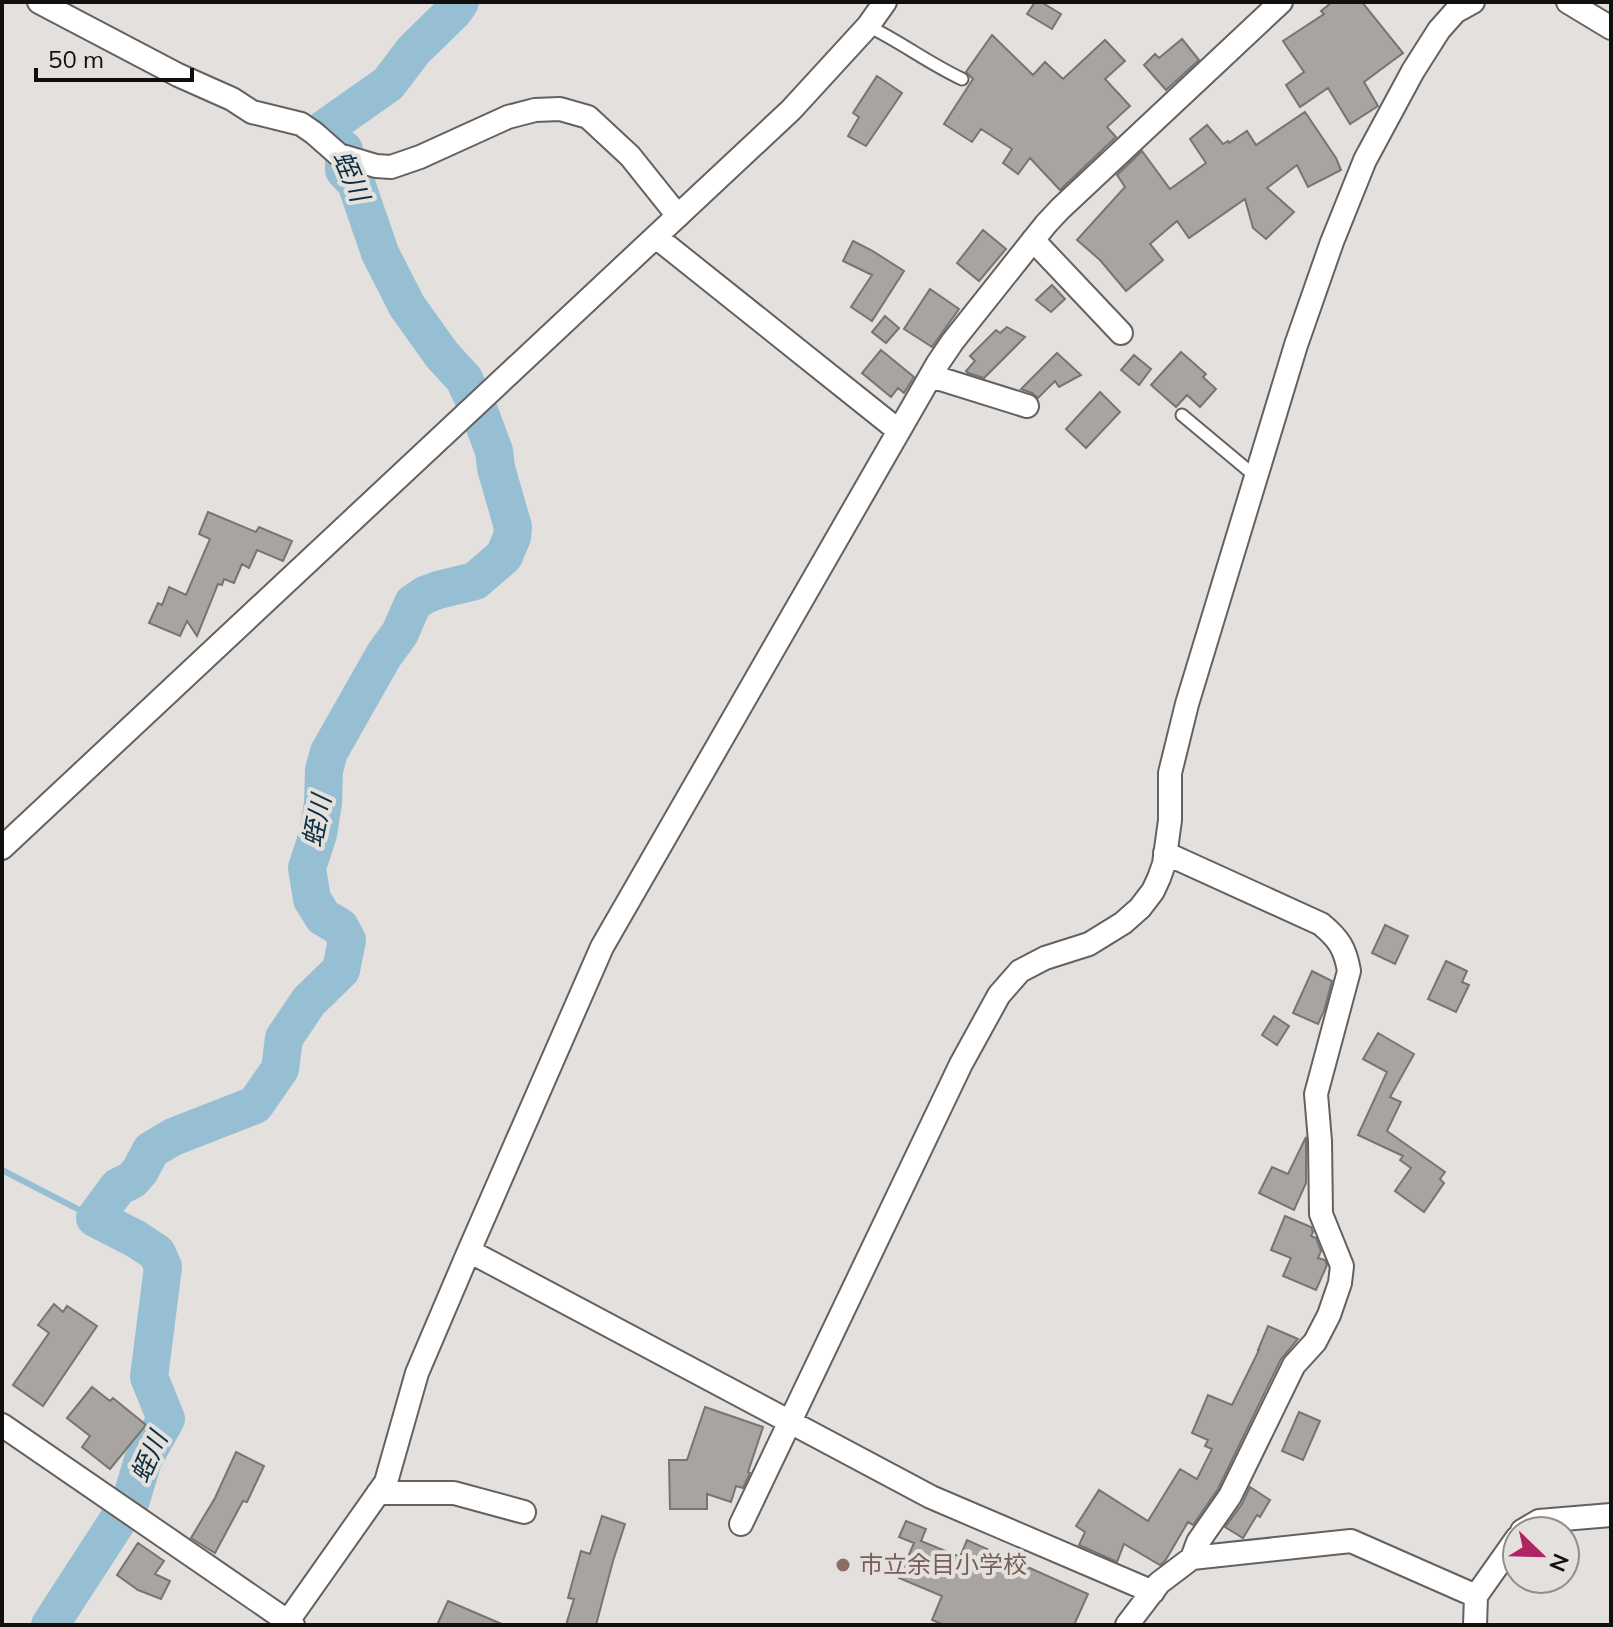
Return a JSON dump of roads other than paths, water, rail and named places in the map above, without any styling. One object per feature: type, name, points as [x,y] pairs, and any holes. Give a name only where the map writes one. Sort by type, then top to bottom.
[{"type":"street","points":[[39,2],[252,112],[301,124],[345,157],[376,166],[391,167],[420,157],[508,117],[535,110],[560,109],[588,117],[630,156],[678,216]]},
{"type":"street","points":[[2,848],[791,110],[868,26],[885,2]]},
{"type":"street","points":[[2,1425],[290,1623],[386,1482],[417,1373],[602,947],[931,376],[953,341],[1060,209],[1281,2]]},
{"type":"street","points":[[741,1524],[961,1064],[999,995],[1020,971],[1045,958],[1089,944],[1123,923],[1153,891],[1165,853],[1170,820],[1171,770],[1187,704],[1255,476],[1332,242],[1365,160],[1413,71],[1439,30],[1455,12],[1473,2]]},
{"type":"street","points":[[1568,2],[1611,28]]},
{"type":"street","points":[[656,237],[899,431]]},
{"type":"street","points":[[1033,240],[1121,333]]},
{"type":"street","points":[[931,376],[1027,406]]},
{"type":"street","points":[[1165,853],[1321,924],[1335,935],[1346,952],[1349,971],[1316,1094],[1321,1214],[1342,1266],[1340,1283],[1315,1342],[1294,1365],[1230,1496],[1198,1542],[1192,1558]]},
{"type":"street","points":[[469,1251],[931,1497],[1153,1592]]},
{"type":"street","points":[[378,1493],[454,1493],[524,1512]]},
{"type":"street","points":[[1581,1518],[1611,1515]]},
{"type":"street","points":[[1127,1625],[1159,1583],[1192,1558],[1351,1541],[1476,1596]]},
{"type":"street","points":[[1475,1625],[1476,1596],[1501,1561]]},
{"type":"lane","points":[[868,26],[933,66],[962,79]]},
{"type":"lane","points":[[1182,415],[1255,476]]},
{"type":"waterway","name":"蛭川","points":[[50,1625],[131,1500],[143,1460],[166,1419],[149,1377],[163,1267],[157,1253],[95,1218],[118,1187],[132,1180],[140,1171],[151,1150],[173,1137],[255,1105],[280,1069],[284,1038],[309,1001],[341,970],[347,940],[340,927],[323,917],[312,899],[307,868],[318,834],[324,770],[329,752],[384,655],[400,633],[413,603],[438,590],[475,581],[504,556],[512,537],[513,527],[494,451],[479,411],[464,379],[442,355],[407,306],[380,253],[356,183],[344,170],[344,150],[327,136],[324,129],[388,84],[414,50],[460,2]]},
{"type":"waterway","points":[[2,1170],[95,1218]]},
{"type":"place","name":"市立余目小学校","points":[[843,1565]]}]
